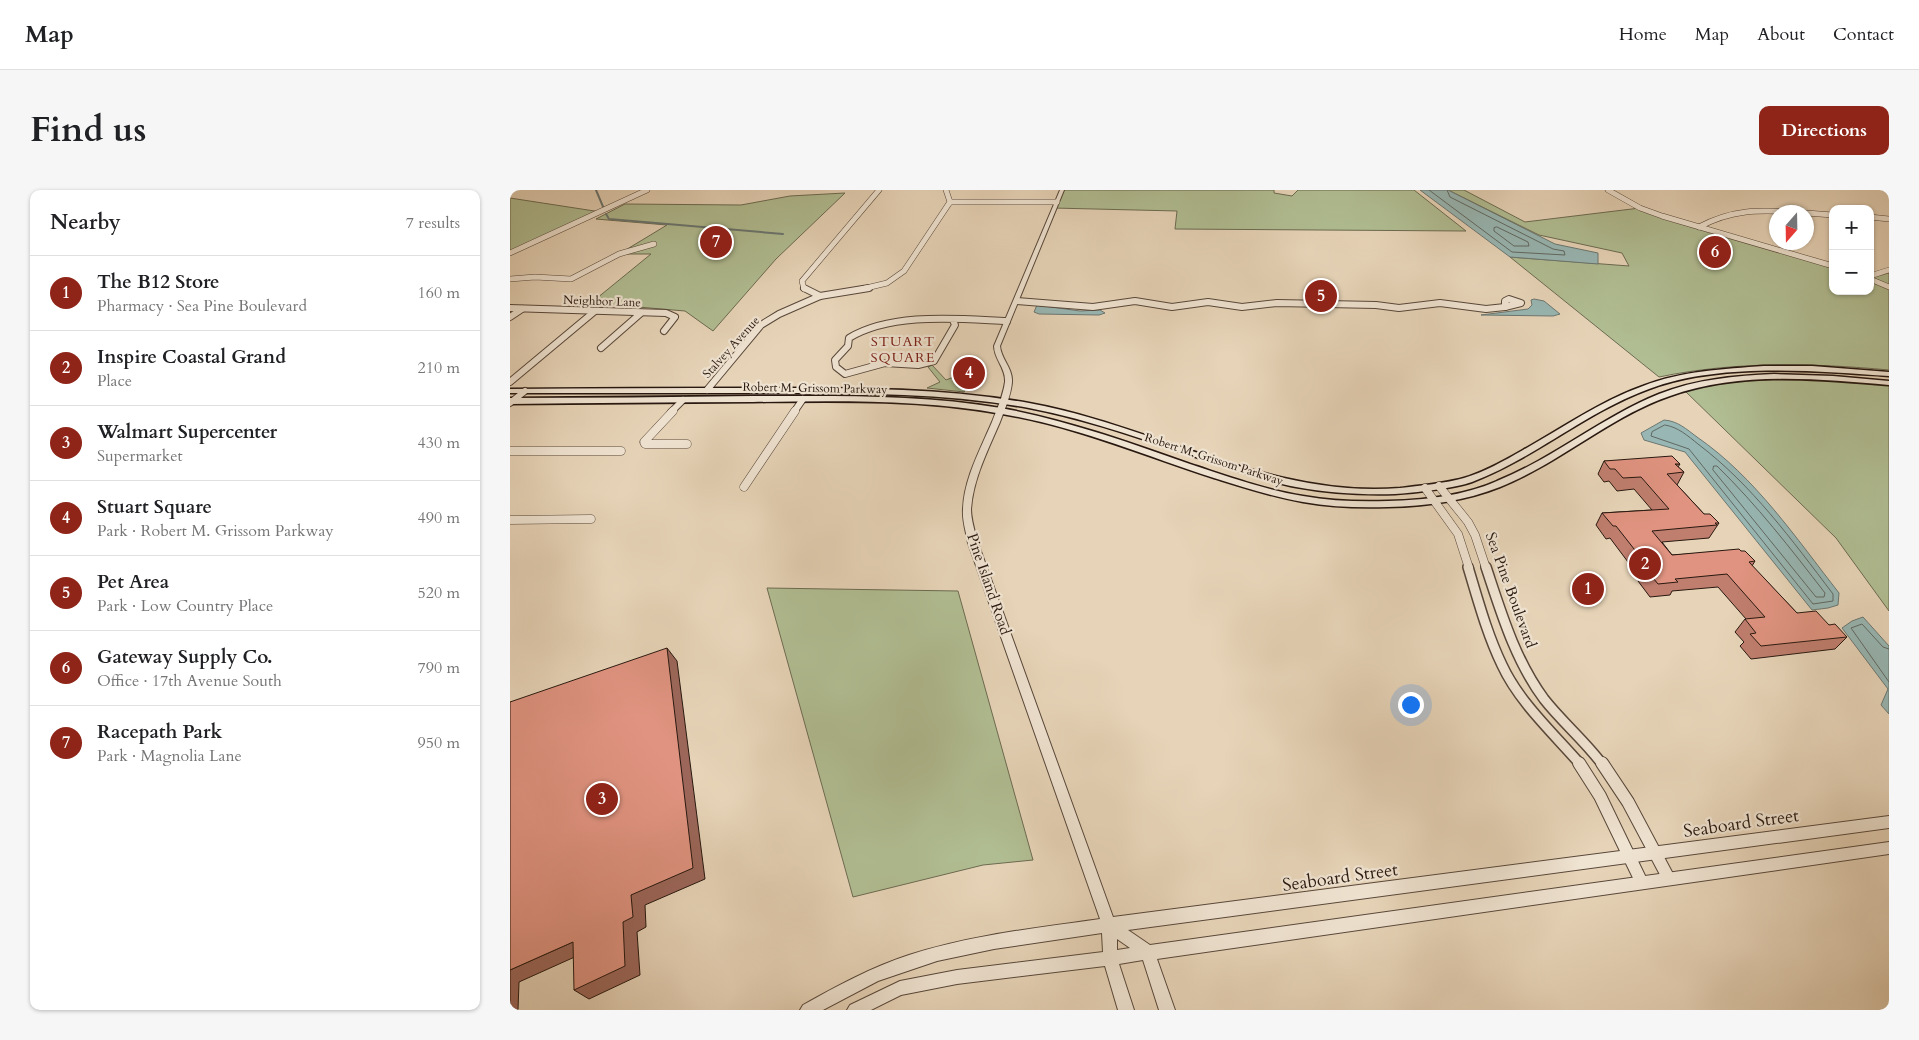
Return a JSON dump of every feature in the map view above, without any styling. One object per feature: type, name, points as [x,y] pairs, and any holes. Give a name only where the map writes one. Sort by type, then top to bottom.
[{"type":"main road","name":"Robert M. Grissom Parkway","points":[[510,391],[868,390],[919,392],[1099,422],[1264,476],[1296,484],[1359,491],[1425,488],[1466,481],[1507,463],[1608,405],[1646,388],[1676,379],[1708,373],[1764,368],[1812,368],[1889,374]]},
{"type":"main road","name":"Robert M. Grissom Parkway","points":[[511,402],[803,399],[1002,406],[1072,426],[1278,494],[1336,503],[1390,504],[1466,495],[1511,480],[1609,423],[1663,396],[1683,389],[1716,382],[1759,378],[1834,378],[1889,383]]},
{"type":"main road","points":[[858,400],[866,396],[868,390]]},
{"type":"street","points":[[510,253],[648,190]]},
{"type":"street","points":[[820,296],[804,289],[802,281],[879,190]]},
{"type":"street","points":[[946,190],[950,202],[1057,202]]},
{"type":"street","name":"Pine Island Road","points":[[1062,190],[999,341],[997,352],[1008,368],[1009,376],[1002,406],[971,485],[967,511],[970,530],[1109,925],[1110,958],[1126,1010]]},
{"type":"street","points":[[1608,190],[1640,208],[1829,265]]},
{"type":"street","name":"Stalvey Avenue","points":[[707,390],[761,325],[790,307],[820,296],[872,287],[887,282],[904,272],[950,202]]},
{"type":"street","points":[[1699,227],[1718,216],[1735,212],[1769,211]]},
{"type":"street","points":[[1814,214],[1829,215]]},
{"type":"street","points":[[1874,217],[1889,219]]},
{"type":"street","points":[[510,279],[535,277],[571,279],[619,254],[654,244]]},
{"type":"street","points":[[1874,276],[1889,270]]},
{"type":"street","points":[[1874,279],[1889,287]]},
{"type":"street","points":[[1017,301],[1093,306],[1135,301],[1172,307],[1208,302],[1242,307],[1278,303],[1376,305],[1404,308],[1440,303],[1477,309],[1504,307]]},
{"type":"street","name":"Neighbor Lane","points":[[510,308],[641,312],[666,314],[675,317],[664,331]]},
{"type":"street","points":[[510,318],[522,309]]},
{"type":"street","points":[[510,382],[595,311]]},
{"type":"street","points":[[601,348],[641,312]]},
{"type":"street","points":[[953,320],[955,325],[944,342],[938,357],[927,364],[884,363],[845,374],[840,373],[835,367],[836,360],[848,346],[849,338],[861,330],[907,321],[953,320],[1007,321]]},
{"type":"street","points":[[511,402],[525,391]]},
{"type":"street","points":[[744,487],[803,399]]},
{"type":"street","points":[[682,400],[644,442],[645,444],[687,444]]},
{"type":"street","points":[[510,452],[621,450]]},
{"type":"street","name":"Sea Pine Boulevard","points":[[1439,486],[1450,498],[1475,535],[1507,627],[1520,658],[1537,689],[1599,759],[1616,784],[1669,879]]},
{"type":"street","name":"Sea Pine Boulevard","points":[[1425,488],[1458,534],[1502,666],[1518,691],[1580,764],[1600,796],[1642,883]]},
{"type":"street","points":[[510,520],[591,519]]},
{"type":"street","points":[[1469,570],[1487,569]]},
{"type":"street","name":"Seaboard Street","points":[[808,1010],[881,972],[936,954],[1001,941],[1109,925],[1889,822]]},
{"type":"street","points":[[855,1010],[900,988],[967,976],[1110,958],[1889,848]]},
{"type":"street","points":[[1109,925],[1148,952],[1167,1010]]},
{"type":"green space","points":[[1062,190],[1274,190],[1274,193],[1292,196],[1298,190],[1414,190],[1466,231],[1175,229],[1177,211],[1053,208]]},
{"type":"green space","points":[[1448,190],[1464,190],[1525,222],[1640,208],[1769,247],[1769,250],[1780,250],[1829,265],[1829,295],[1874,295],[1874,275],[1889,270],[1889,370],[1774,365],[1717,368],[1659,377],[1510,257],[1629,266],[1622,253],[1539,235]]},
{"type":"green space","points":[[845,193],[776,259],[713,331],[685,311],[591,303],[651,254],[619,254],[667,225],[596,219],[625,204],[741,205],[790,196]]},
{"type":"green space","points":[[510,198],[601,212],[510,253]]},
{"type":"green space","name":"STUART SQUARE","points":[[932,365],[946,380],[979,367],[964,392],[927,388],[940,382],[928,367]]},
{"type":"green space","points":[[1792,378],[1889,383],[1889,611],[1836,538],[1684,390],[1716,382]]},
{"type":"green space","points":[[767,588],[958,591],[1033,860],[983,865],[853,897]]},
{"type":"water","points":[[1420,190],[1448,190],[1555,244],[1598,253],[1598,264],[1510,257]]},
{"type":"water","points":[[1531,300],[1544,301],[1560,314],[1553,316],[1481,315],[1528,309],[1532,305]]},
{"type":"water","points":[[1037,305],[1080,311],[1100,310],[1105,313],[1099,315],[1039,314],[1034,312]]},
{"type":"water","points":[[1664,420],[1678,424],[1697,437],[1718,453],[1756,489],[1774,509],[1839,593],[1838,605],[1812,610],[1685,452],[1644,440],[1641,433]]},
{"type":"water","points":[[1863,617],[1889,646],[1889,714],[1881,705],[1888,689],[1842,628],[1852,621]]},
{"type":"building","points":[[1672,456],[1680,464],[1675,464],[1684,472],[1667,474],[1704,514],[1710,514],[1719,523],[1715,523],[1717,525],[1652,531],[1672,555],[1739,549],[1745,551],[1755,561],[1749,562],[1797,613],[1816,611],[1829,625],[1835,624],[1847,637],[1761,646],[1750,634],[1756,633],[1745,619],[1765,617],[1727,574],[1675,579],[1678,582],[1658,584],[1645,568],[1649,568],[1616,526],[1613,526],[1602,513],[1669,509],[1641,477],[1623,478],[1615,469],[1610,469],[1604,461]]},
{"type":"building","points":[[667,648],[693,868],[631,895],[633,917],[623,922],[625,966],[574,990],[573,942],[510,970],[510,702]]},
{"type":"waterway","points":[[596,190],[604,209]]},
{"type":"waterway","points":[[606,214],[609,219],[783,234]]},
{"type":"place","name":"Racepath Park","points":[[716,242]]},
{"type":"place","name":"Gateway Supply Co.","points":[[1715,252]]},
{"type":"place","name":"Pet Area","points":[[1321,296]]},
{"type":"place","name":"Stuart Square","points":[[969,373]]},
{"type":"place","name":"Inspire Coastal Grand","points":[[1645,564]]},
{"type":"place","name":"The B12 Store","points":[[1588,589]]},
{"type":"place","name":"Walmart Supercenter","points":[[602,799]]},
{"type":"district","name":"STUART SQUARE","points":[[903,350]]}]
